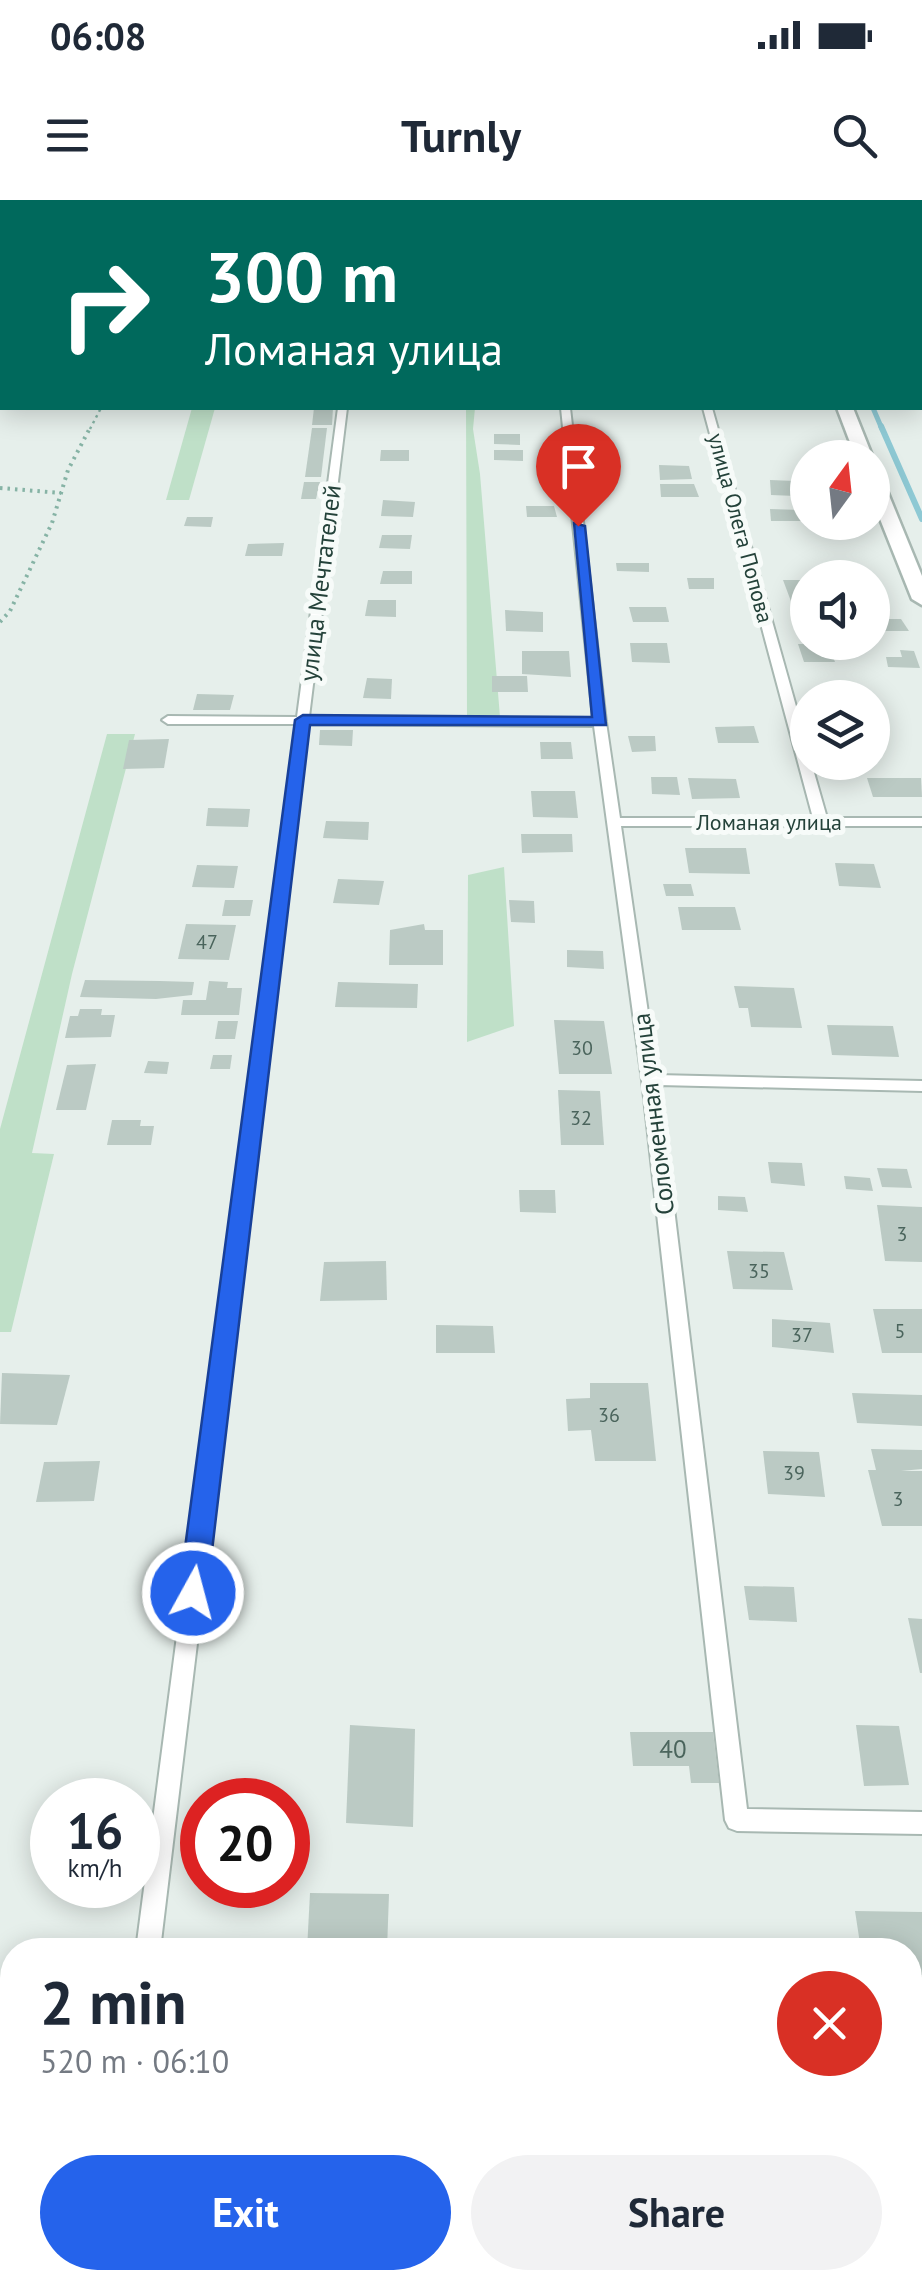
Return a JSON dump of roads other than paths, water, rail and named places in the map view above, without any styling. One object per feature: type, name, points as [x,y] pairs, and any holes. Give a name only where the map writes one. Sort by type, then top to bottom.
[{"type":"street","points":[[846,410],[858,440]]},
{"type":"street","points":[[890,520],[922,599]]},
{"type":"lane","name":"улица Мечтателей","points":[[150,1938],[342,410]]},
{"type":"lane","name":"Соломенная улица","points":[[566,410],[600,722],[617,822],[650,1080],[737,1820],[922,1823]]},
{"type":"lane","name":"улица Олега Попова","points":[[709,410],[821,822]]},
{"type":"lane","points":[[168,720],[600,722]]},
{"type":"lane","name":"Ломаная улица","points":[[617,822],[922,822]]},
{"type":"lane","points":[[650,1080],[922,1086]]},
{"type":"waterway","points":[[874,410],[882,429]]},
{"type":"waterway","points":[[881,426],[922,519]]}]
